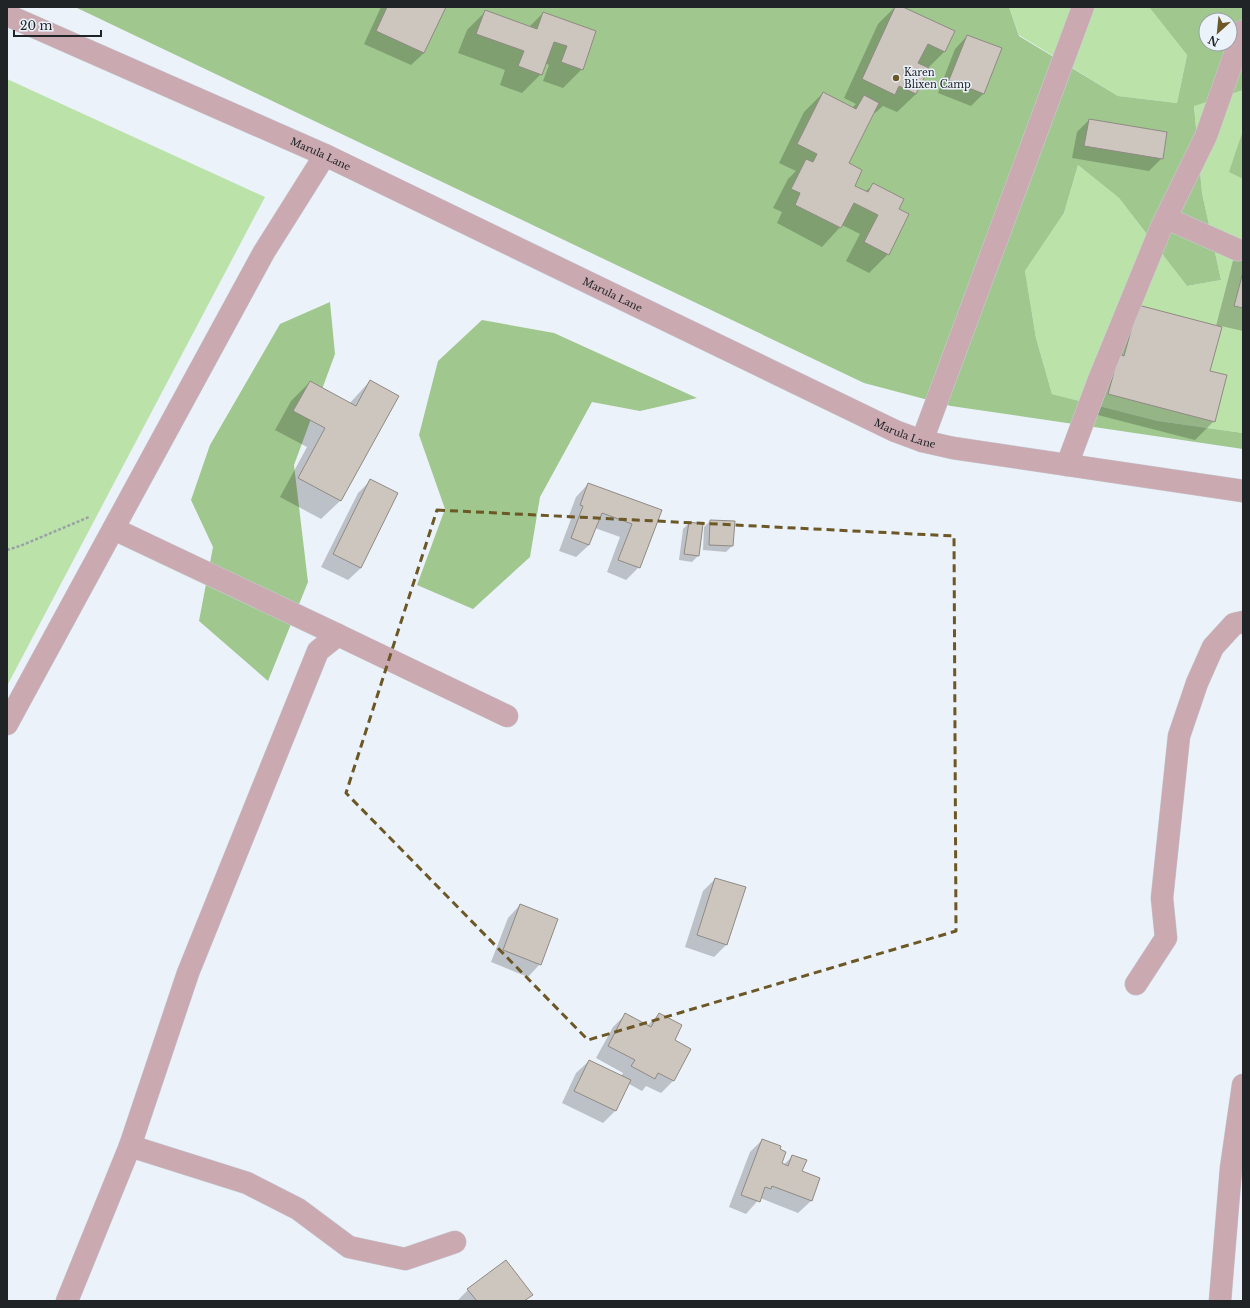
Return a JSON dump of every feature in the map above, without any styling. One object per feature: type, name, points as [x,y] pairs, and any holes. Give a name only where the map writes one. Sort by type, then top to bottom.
[{"type":"street","points":[[922,440],[1083,7]]},
{"type":"street","name":"Marula Lane","points":[[7,15],[325,155],[854,413],[895,431],[953,448],[1243,491]]},
{"type":"street","points":[[1067,465],[1098,382],[1166,218],[1206,136],[1243,31]]},
{"type":"street","points":[[7,724],[264,252],[325,155]]},
{"type":"street","points":[[1166,218],[1238,250]]},
{"type":"street","points":[[114,529],[507,716]]},
{"type":"street","points":[[1136,984],[1166,938],[1162,898],[1179,736],[1197,682],[1213,647],[1234,624],[1243,622]]},
{"type":"street","points":[[66,1301],[130,1146],[188,973],[318,651],[338,635]]},
{"type":"street","points":[[1220,1301],[1231,1168],[1243,1085]]},
{"type":"street","points":[[130,1146],[247,1183],[298,1209],[349,1247],[405,1259],[454,1242]]},
{"type":"path","points":[[7,550],[94,515]]},
{"type":"highlighted area","points":[[437,510],[954,536],[956,931],[588,1040],[346,793]]},
{"type":"green space","points":[[75,7],[1009,7],[1019,36],[1118,96],[1177,103],[1187,55],[1149,7],[1243,7],[1243,90],[1194,106],[1202,193],[1221,280],[1187,286],[1119,198],[1078,165],[1064,213],[1025,271],[1036,338],[1052,394],[1158,421],[1243,433],[1243,449],[951,406],[864,383]]},
{"type":"green space","points":[[1009,7],[1149,7],[1187,55],[1177,103],[1118,96],[1019,35]]},
{"type":"green space","points":[[7,79],[265,197],[7,686]]},
{"type":"green space","points":[[1243,90],[1243,130],[1230,172],[1243,179],[1243,433],[1158,421],[1052,394],[1036,338],[1025,271],[1064,213],[1078,165],[1119,198],[1187,286],[1221,280],[1202,193],[1194,105]]},
{"type":"green space","points":[[1243,130],[1243,179],[1229,172]]},
{"type":"green space","points":[[330,302],[335,354],[294,465],[308,582],[268,681],[199,621],[213,547],[191,500],[210,445],[280,324]]},
{"type":"green space","points":[[482,320],[554,333],[697,398],[640,411],[592,402],[540,497],[530,557],[473,609],[417,585],[445,509],[419,435],[438,361]]},
{"type":"building","points":[[387,7],[446,7],[424,53],[376,31]]},
{"type":"building","points":[[895,7],[903,7],[955,31],[945,52],[928,44],[918,63],[929,68],[916,94],[899,86],[895,95],[862,79]]},
{"type":"building","points":[[485,10],[537,29],[543,12],[596,31],[583,70],[561,62],[567,46],[554,42],[542,75],[518,66],[524,51],[476,34]]},
{"type":"building","points":[[967,35],[1002,48],[984,94],[949,80]]},
{"type":"building","points":[[823,92],[856,109],[864,95],[879,103],[849,163],[862,170],[855,186],[868,192],[873,183],[904,199],[899,209],[909,214],[889,255],[864,242],[878,215],[854,203],[841,228],[795,205],[800,193],[791,189],[806,159],[813,162],[817,154],[797,144]]},
{"type":"building","points":[[1089,119],[1167,132],[1163,159],[1084,146]]},
{"type":"building","points":[[1243,272],[1243,308],[1234,306]]},
{"type":"building","points":[[1138,305],[1222,327],[1210,371],[1227,375],[1215,422],[1108,394],[1119,354],[1124,356]]},
{"type":"building","points":[[370,380],[399,396],[341,501],[298,478],[325,428],[293,411],[310,381],[356,406]]},
{"type":"building","points":[[370,479],[398,493],[361,568],[333,554]]},
{"type":"building","points":[[588,483],[662,510],[640,568],[618,560],[632,524],[602,513],[589,545],[571,538],[583,506],[580,505]]},
{"type":"building","points":[[710,520],[735,521],[733,546],[709,545]]},
{"type":"building","points":[[689,522],[703,524],[699,556],[684,554]]},
{"type":"building","points":[[715,878],[746,887],[727,945],[697,935]]},
{"type":"building","points":[[520,904],[558,919],[541,965],[503,950]]},
{"type":"building","points":[[625,1013],[651,1027],[659,1013],[682,1025],[675,1040],[691,1049],[674,1081],[658,1073],[655,1079],[631,1066],[635,1060],[608,1046]]},
{"type":"building","points":[[589,1060],[631,1080],[616,1111],[574,1091]]},
{"type":"building","points":[[762,1139],[781,1146],[780,1149],[786,1152],[782,1163],[788,1166],[792,1155],[807,1160],[802,1171],[820,1178],[812,1201],[772,1186],[771,1189],[765,1187],[760,1202],[741,1195]]},
{"type":"building","points":[[506,1260],[533,1295],[524,1301],[477,1301],[467,1289]]},
{"type":"place","name":"Karen Blixen Camp","points":[[896,78]]}]
